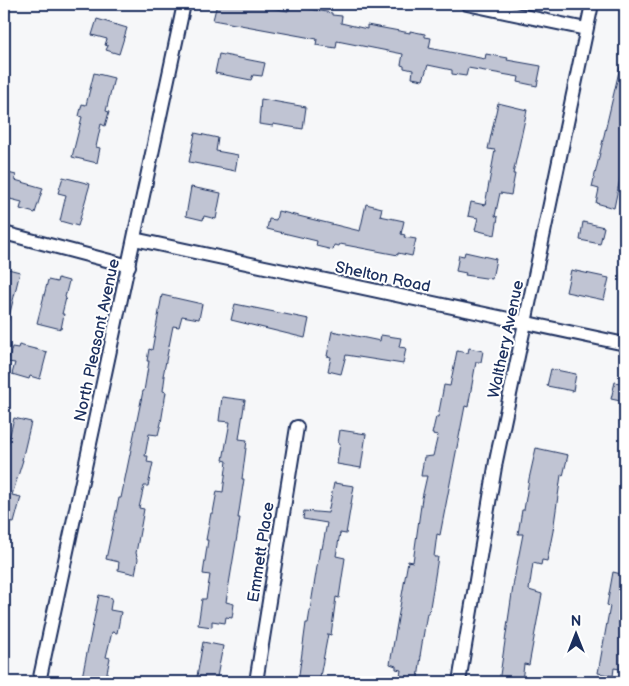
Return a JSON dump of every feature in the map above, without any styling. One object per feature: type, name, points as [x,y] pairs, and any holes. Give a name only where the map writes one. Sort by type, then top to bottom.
[{"type":"street","name":"North Pleasant Avenue","points":[[39,682],[184,4]]},
{"type":"street","points":[[467,4],[586,29]]},
{"type":"street","name":"Walthery Avenue","points":[[459,682],[496,461],[592,4]]},
{"type":"street","points":[[4,233],[128,266]]},
{"type":"street","name":"Shelton Road","points":[[134,239],[625,344]]},
{"type":"street","name":"Emmett Place","points":[[256,682],[297,427]]},
{"type":"building","points":[[217,4],[249,4],[288,11],[289,5],[342,16],[341,23],[367,29],[367,25],[425,34],[425,37],[431,38],[429,48],[485,59],[486,54],[541,66],[537,86],[518,82],[519,77],[468,68],[466,76],[452,74],[452,70],[428,65],[423,80],[412,78],[413,70],[404,68],[401,65],[403,54],[337,41],[336,48],[316,45],[317,39],[213,20]]},
{"type":"building","points":[[97,19],[127,28],[119,54],[106,50],[108,46],[105,45],[107,39],[92,35]]},
{"type":"building","points":[[219,54],[265,63],[262,76],[253,75],[251,80],[215,73]]},
{"type":"building","points":[[620,67],[625,68],[625,155],[614,208],[596,203],[599,189],[592,187]]},
{"type":"building","points":[[94,73],[114,78],[106,111],[109,112],[105,126],[101,124],[96,147],[100,148],[97,163],[72,157],[82,117],[79,116],[82,104],[86,105]]},
{"type":"building","points":[[261,99],[306,107],[303,129],[273,124],[273,126],[259,124]]},
{"type":"building","points":[[498,103],[527,110],[513,174],[515,174],[511,195],[500,193],[495,216],[498,217],[495,235],[475,230],[478,218],[468,216],[471,202],[485,205],[495,150],[488,149]]},
{"type":"building","points":[[195,133],[218,138],[216,151],[238,155],[235,171],[189,162]]},
{"type":"building","points":[[4,172],[16,175],[15,180],[43,188],[35,213],[20,209],[22,202],[10,199],[8,208],[4,208]]},
{"type":"building","points":[[63,177],[90,184],[78,226],[60,221],[66,195],[58,193]]},
{"type":"building","points":[[191,187],[221,193],[216,219],[204,216],[203,220],[186,216]]},
{"type":"building","points":[[366,204],[382,208],[380,216],[404,221],[401,234],[405,235],[404,237],[416,239],[412,256],[340,244],[339,246],[334,245],[333,250],[316,246],[317,241],[267,229],[269,219],[276,220],[278,211],[360,231]]},
{"type":"building","points":[[583,222],[604,227],[600,244],[580,240]]},
{"type":"building","points":[[465,252],[496,259],[492,279],[465,275],[466,273],[456,271],[459,255],[464,256]]},
{"type":"building","points":[[4,268],[20,272],[8,321],[4,321]]},
{"type":"building","points":[[571,270],[609,278],[604,300],[566,292]]},
{"type":"building","points":[[58,278],[69,281],[61,329],[37,323],[48,280],[57,282]]},
{"type":"building","points":[[162,295],[202,304],[199,319],[182,316],[179,327],[173,326],[163,376],[165,376],[163,391],[166,392],[161,423],[158,435],[149,434],[145,456],[148,456],[147,462],[153,463],[148,486],[144,486],[139,508],[144,509],[136,553],[138,559],[135,574],[118,570],[119,562],[106,559],[144,391],[149,349],[152,350]]},
{"type":"building","points":[[235,304],[309,319],[305,338],[231,320]]},
{"type":"building","points":[[332,331],[380,341],[381,335],[401,338],[399,347],[406,348],[403,364],[346,355],[341,374],[328,371],[331,357],[327,356]]},
{"type":"building","points":[[19,345],[47,352],[40,379],[30,376],[29,379],[12,374],[15,363],[8,362],[12,347],[18,348]]},
{"type":"building","points":[[469,348],[483,351],[481,362],[476,362],[468,407],[465,406],[440,535],[437,534],[434,557],[438,557],[429,613],[427,613],[418,679],[400,676],[401,670],[396,669],[396,666],[390,664],[408,561],[413,562],[427,476],[421,476],[424,457],[433,456],[438,435],[432,434],[436,417],[438,417],[444,385],[450,386],[457,351],[468,353]]},
{"type":"building","points":[[551,369],[576,374],[573,391],[547,386]]},
{"type":"building","points":[[615,382],[625,384],[625,402],[611,399]]},
{"type":"building","points":[[222,397],[245,400],[239,439],[247,440],[238,518],[240,518],[226,602],[234,604],[232,618],[226,617],[225,623],[212,621],[212,627],[198,625],[202,599],[206,599],[210,575],[203,574],[208,540],[206,540],[217,491],[223,492],[227,461],[223,460],[230,422],[219,421]]},
{"type":"building","points":[[14,418],[31,422],[23,460],[12,495],[21,497],[14,523],[4,521],[4,450],[6,451]]},
{"type":"building","points":[[340,430],[366,434],[361,468],[337,464]]},
{"type":"building","points":[[536,448],[568,455],[563,476],[561,475],[547,561],[542,560],[541,565],[533,563],[529,590],[542,594],[529,665],[524,664],[522,682],[499,682],[514,580],[523,534],[518,534]]},
{"type":"building","points":[[334,483],[354,486],[346,534],[340,533],[336,556],[345,558],[339,598],[336,597],[331,635],[328,634],[319,682],[298,682],[306,623],[308,623],[320,548],[322,549],[327,523],[303,519],[304,511],[328,513]]},
{"type":"building","points":[[613,572],[625,575],[625,648],[620,669],[614,668],[613,676],[598,673],[610,606],[607,605]]},
{"type":"building","points":[[99,595],[112,598],[110,610],[121,612],[117,633],[112,632],[106,657],[110,658],[105,682],[81,682]]},
{"type":"building","points":[[203,642],[223,646],[216,682],[196,682]]}]
